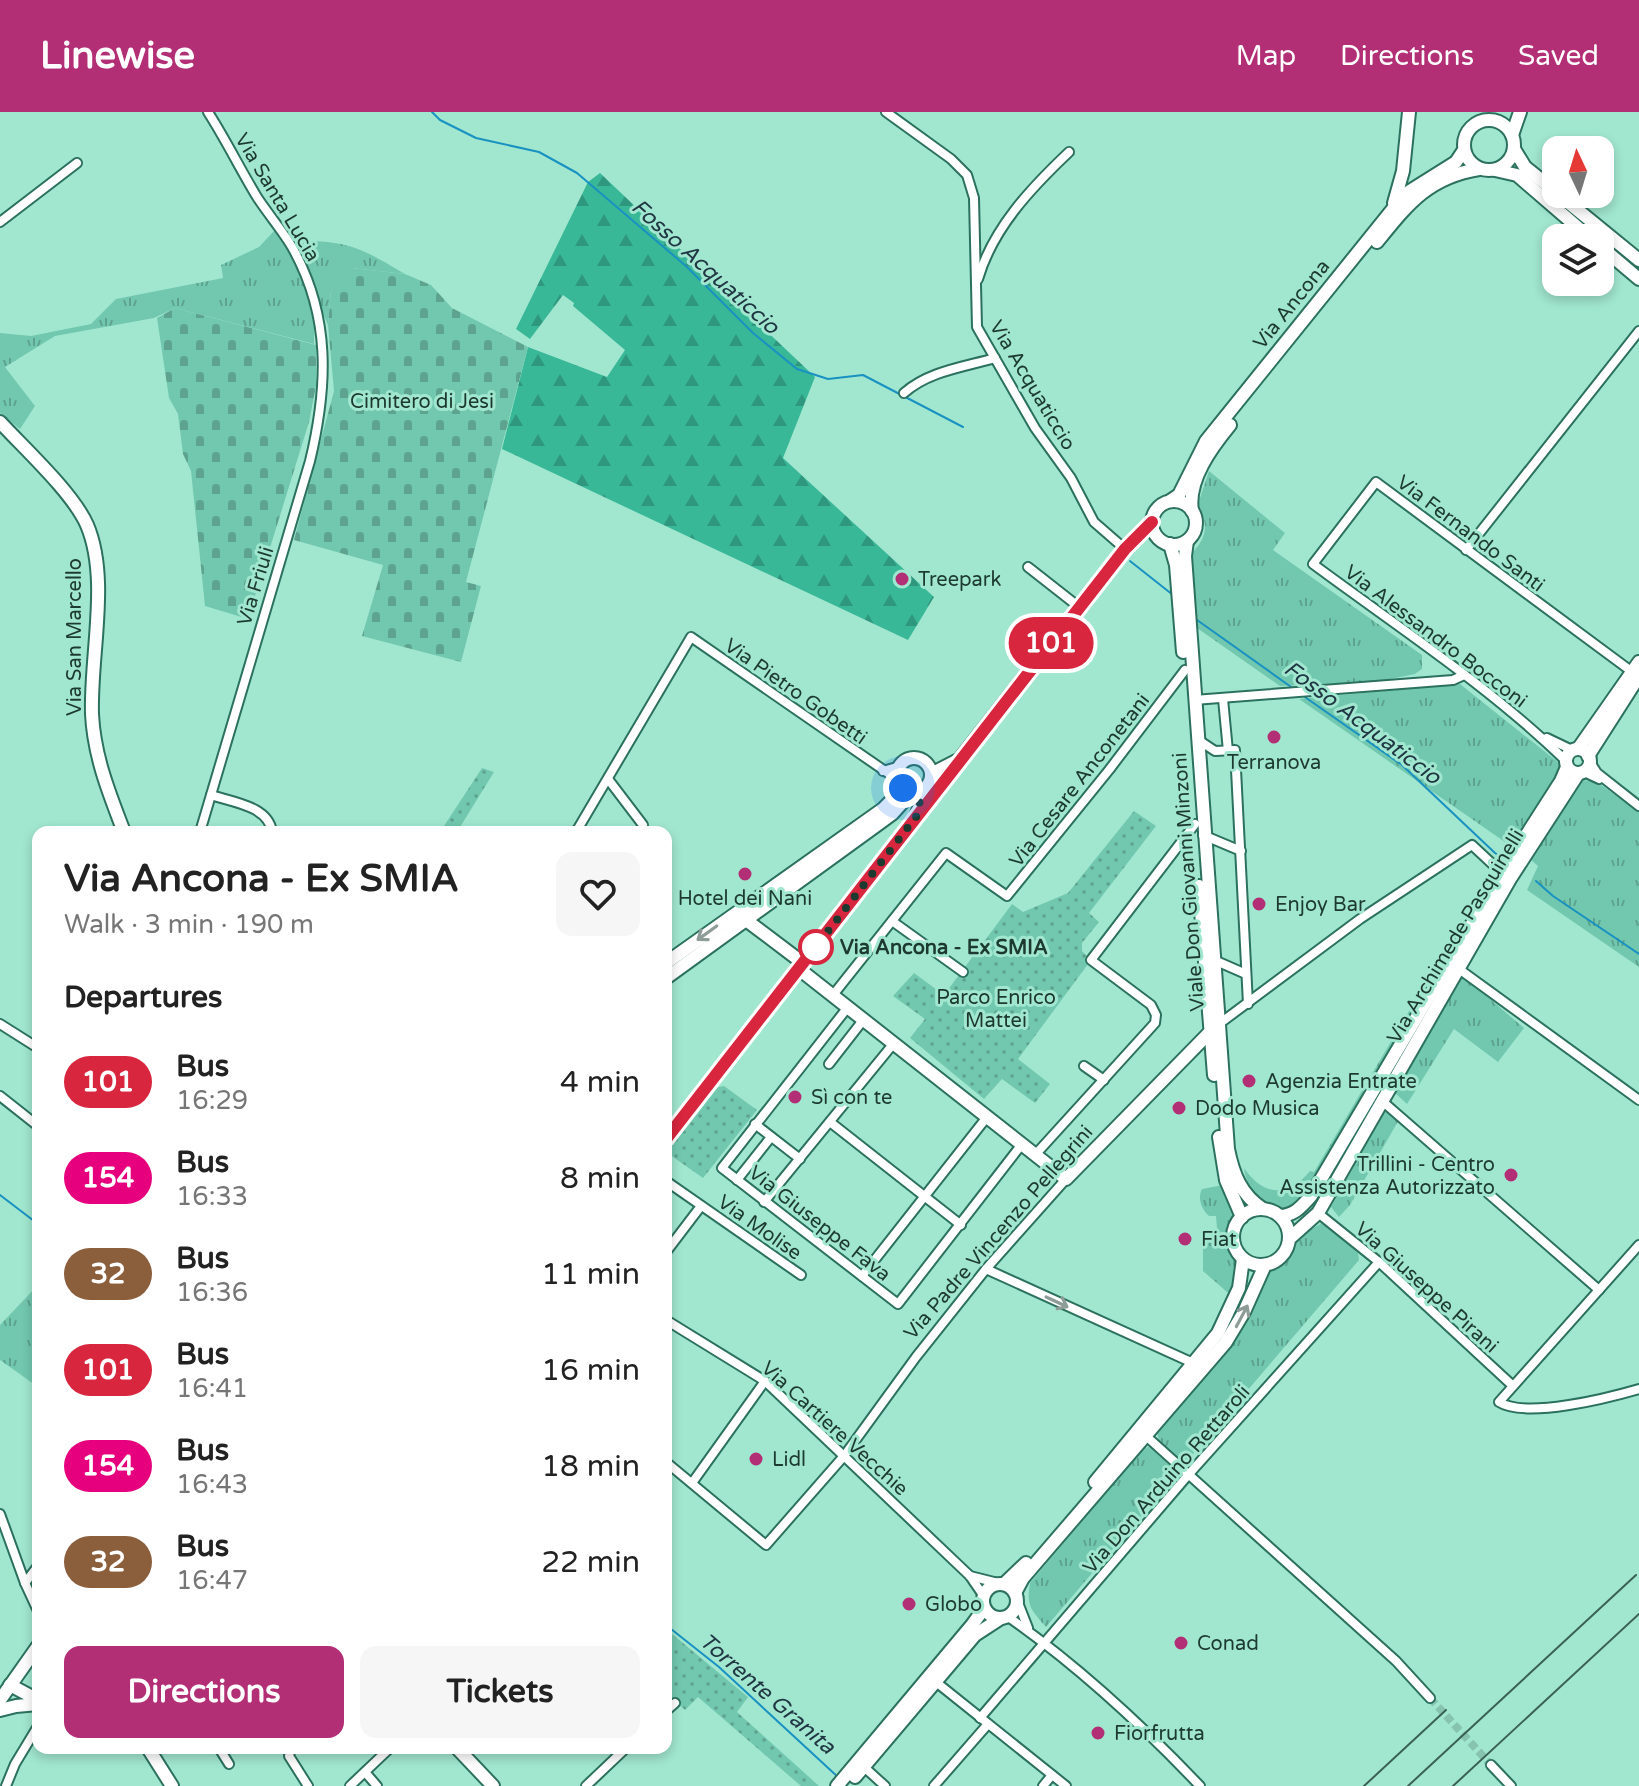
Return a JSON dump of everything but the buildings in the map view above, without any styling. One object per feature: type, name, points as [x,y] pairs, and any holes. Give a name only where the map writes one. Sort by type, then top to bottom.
[{"type":"main road","points":[[1389,214],[1400,184],[1409,112]]},
{"type":"main road","points":[[1495,170],[1508,162],[1520,112]]},
{"type":"main road","name":"Via Ancona","points":[[1170,501],[1179,495],[1206,441],[1405,194],[1456,162],[1464,150],[1464,138],[1470,128],[1501,116],[1525,167],[1542,181]]},
{"type":"main road","points":[[1464,150],[1469,161],[1479,169]]},
{"type":"main road","points":[[1495,170],[1517,175],[1574,224]]},
{"type":"main road","name":"Via Ancona","points":[[1192,511],[1197,477],[1214,445],[1410,202],[1430,186],[1458,172],[1495,170]]},
{"type":"main road","name":"Via Ancona","points":[[1575,208],[1639,260]]},
{"type":"main road","points":[[1614,258],[1639,279]]},
{"type":"main road","name":"Via San Marcello","points":[[0,422],[74,502],[93,541],[97,591],[92,713],[97,754],[122,826]]},
{"type":"main road","points":[[672,974],[892,814],[913,759],[929,769],[960,759],[1125,549],[1152,522],[1157,509],[1170,501],[1180,502],[1192,511],[1196,520],[1195,529],[1187,541],[1125,549]]},
{"type":"main road","points":[[1152,522],[1154,532],[1165,542]]},
{"type":"main road","name":"Viale Don Giovanni Minzoni","points":[[855,1774],[980,1614],[989,1587],[1001,1584],[1019,1572],[1218,1333],[1232,1306],[1243,1271],[1243,1259],[1233,1243],[1236,1224],[1242,1217],[1220,1157],[1214,960],[1199,830],[1197,739],[1185,556],[1187,541]]},
{"type":"main road","name":"Viale Don Giovanni Minzoni","points":[[1165,542],[1176,565],[1215,1028],[1231,1164],[1245,1194],[1263,1209],[1280,1216]]},
{"type":"main road","name":"Via Archimede Pasquinelli","points":[[1289,1239],[1318,1213],[1578,761],[1636,670]]},
{"type":"main road","points":[[906,783],[926,787],[929,769],[972,742]]},
{"type":"main road","name":"Via Archimede Pasquinelli","points":[[1280,1216],[1298,1210],[1311,1196],[1502,873],[1561,781],[1578,761]]},
{"type":"main road","points":[[672,1131],[916,817],[921,802],[906,783]]},
{"type":"main road","points":[[672,959],[883,809],[906,783]]},
{"type":"main road","points":[[877,825],[897,842]]},
{"type":"main road","points":[[746,920],[833,995],[1066,1179]]},
{"type":"main road","name":"Via Padre Vincenzo Pellegrini","points":[[1066,1179],[1215,1028]]},
{"type":"main road","points":[[1242,1217],[1251,1211],[1263,1209]]},
{"type":"main road","points":[[1280,1216],[1287,1227],[1289,1239]]},
{"type":"main road","name":"Viale Don Giovanni Minzoni","points":[[837,1786],[855,1774],[975,1635],[1015,1610],[1016,1596],[1023,1578],[1226,1342],[1244,1312],[1265,1265],[1281,1256],[1289,1239]]},
{"type":"main road","points":[[1243,1259],[1265,1265]]},
{"type":"main road","points":[[1001,1584],[1016,1596]]},
{"type":"main road","points":[[983,1598],[990,1616],[1004,1617]]},
{"type":"main road","points":[[0,1700],[32,1654]]},
{"type":"main road","points":[[10,1685],[32,1699]]},
{"type":"main road","points":[[0,1710],[32,1704]]},
{"type":"main road","points":[[152,1754],[172,1786]]},
{"type":"main road","points":[[463,1754],[493,1786]]},
{"type":"street","name":"Via Santa Lucia","points":[[208,112],[257,197],[301,264],[315,300],[324,347]]},
{"type":"street","name":"Via Acquaticcio","points":[[886,112],[951,159],[967,175],[974,198],[977,327],[1035,428],[1071,478],[1094,522],[1125,549]]},
{"type":"street","points":[[975,287],[985,255],[1009,216],[1069,152]]},
{"type":"street","points":[[0,222],[77,163]]},
{"type":"street","points":[[1466,550],[1639,331]]},
{"type":"street","name":"Via Friuli","points":[[202,826],[310,461],[320,419],[324,347]]},
{"type":"street","points":[[904,393],[919,382],[946,371],[995,358]]},
{"type":"street","name":"Via Fernando Santi","points":[[1313,564],[1376,482],[1636,670]]},
{"type":"street","name":"Via Alessandro Bocconi","points":[[1313,564],[1464,675],[1539,735],[1639,806]]},
{"type":"street","points":[[1028,567],[1079,607]]},
{"type":"street","name":"Via Pietro Gobetti","points":[[608,779],[691,637],[882,771],[906,783]]},
{"type":"street","name":"Via Cesare Anconetani","points":[[833,995],[946,853],[1007,896],[1185,670]]},
{"type":"street","points":[[1194,700],[1453,680],[1464,675]]},
{"type":"street","points":[[1223,699],[1228,751]]},
{"type":"street","points":[[1197,739],[1215,751],[1235,750],[1248,1004]]},
{"type":"street","points":[[916,817],[960,759]]},
{"type":"street","points":[[580,826],[608,779],[643,825]]},
{"type":"street","points":[[211,795],[257,810],[269,820],[270,826]]},
{"type":"street","points":[[1035,1155],[1150,1032],[1156,1015],[1151,1005],[1091,960],[1199,830],[1241,851]]},
{"type":"street","name":"Via Padre Vincenzo Pellegrini","points":[[1215,1028],[1360,919],[1472,845],[1502,873]]},
{"type":"street","points":[[892,921],[963,972]]},
{"type":"street","points":[[1214,960],[1246,974]]},
{"type":"street","points":[[1459,969],[1639,1100]]},
{"type":"street","points":[[800,1159],[755,1124],[848,1007]]},
{"type":"street","points":[[829,1064],[864,1019]]},
{"type":"street","points":[[0,1024],[32,1044]]},
{"type":"street","points":[[764,1202],[894,1043]]},
{"type":"street","points":[[1084,1066],[1104,1080]]},
{"type":"street","points":[[0,1096],[32,1121]]},
{"type":"street","points":[[1381,1100],[1599,1290]]},
{"type":"street","points":[[862,1276],[987,1117]]},
{"type":"street","points":[[830,1122],[961,1225],[1022,1144]]},
{"type":"street","name":"Via Giuseppe Fava","points":[[755,1124],[722,1168],[898,1304],[961,1225]]},
{"type":"street","points":[[737,1180],[771,1137]]},
{"type":"street","name":"Via Padre Vincenzo Pellegrini","points":[[692,1483],[766,1545],[844,1456],[916,1357],[986,1269],[1066,1179]]},
{"type":"street","name":"Via Molise","points":[[672,1185],[801,1275]]},
{"type":"street","name":"Via Molise","points":[[672,1244],[701,1206]]},
{"type":"street","name":"Via Giuseppe Pirani","points":[[1318,1213],[1379,1262],[1513,1386]]},
{"type":"street","points":[[1639,1245],[1499,1402],[1514,1408],[1590,1402],[1639,1389]]},
{"type":"street","name":"Via Don Arduino Rettaroli","points":[[934,1786],[1044,1644],[1189,1474],[1379,1262]]},
{"type":"street","points":[[986,1269],[1193,1363]]},
{"type":"street","name":"Via Cartiere Vecchie","points":[[672,1324],[765,1381],[970,1576],[983,1598]]},
{"type":"street","points":[[672,1467],[692,1483],[765,1381]]},
{"type":"street","points":[[1146,1436],[1396,1661],[1430,1698]]},
{"type":"street","points":[[0,1514],[32,1598]]},
{"type":"street","points":[[25,1583],[32,1574]]},
{"type":"street","name":"Via Cartiere Vecchie","points":[[970,1576],[1001,1584]]},
{"type":"street","points":[[1016,1596],[1030,1633]]},
{"type":"street","points":[[1004,1617],[1044,1644],[1154,1737],[1200,1786]]},
{"type":"street","points":[[936,1682],[1066,1786]]},
{"type":"street","points":[[672,1706],[675,1703]]},
{"type":"street","points":[[6,1786],[32,1736]]},
{"type":"street","points":[[223,1754],[229,1764]]},
{"type":"street","points":[[290,1754],[308,1786]]},
{"type":"street","points":[[350,1786],[384,1754]]},
{"type":"street","points":[[586,1786],[620,1754]]},
{"type":"street","points":[[1491,1765],[1511,1786]]},
{"type":"street","points":[[365,1772],[377,1786]]},
{"type":"street","points":[[855,1774],[885,1786]]},
{"type":"street","points":[[1043,1786],[1052,1775]]},
{"type":"green space","points":[[600,173],[815,377],[783,458],[934,597],[908,640],[502,449],[528,347],[607,377],[625,350],[563,295],[530,339],[516,329],[588,182]]},
{"type":"green space","points":[[274,231],[299,267],[314,310],[314,344],[175,308],[154,318],[55,336],[5,367],[35,406],[20,429],[0,413],[0,333],[31,336],[91,324],[116,299],[223,278],[221,265],[259,247]]},
{"type":"green space","points":[[310,241],[360,250],[405,274],[352,268],[331,290],[328,325],[294,246]]},
{"type":"green space","name":"Cimitero di Jesi","points":[[352,268],[405,274],[431,285],[452,308],[528,347],[466,582],[481,586],[461,662],[362,636],[383,565],[294,540],[334,391],[328,325],[331,290],[339,276]]},
{"type":"green space","name":"Cimitero di Jesi","points":[[175,308],[316,345],[316,386],[309,422],[248,619],[205,606],[191,471],[183,454],[178,414],[169,398],[157,318]]},
{"type":"green space","points":[[1209,471],[1285,533],[1273,550],[1422,655],[1422,669],[1415,674],[1376,682],[1280,686],[1197,628],[1192,553],[1204,535],[1204,518],[1198,504]]},
{"type":"green space","points":[[1460,684],[1564,767],[1515,849],[1299,699]]},
{"type":"green space","points":[[482,768],[494,772],[461,826],[444,826]]},
{"type":"green space","points":[[1583,780],[1597,782],[1639,812],[1639,967],[1527,890],[1538,866],[1531,860]]},
{"type":"green space","name":"Parco Enrico Mattei","points":[[1134,811],[1156,826],[1089,913],[1099,922],[1082,943],[1082,951],[1091,960],[1018,1059],[1050,1084],[1035,1103],[1002,1079],[984,1099],[910,1038],[925,1019],[893,996],[914,973],[944,995],[1012,904],[1023,912],[1068,893]]},
{"type":"green space","points":[[1463,976],[1524,1028],[1498,1062],[1454,1029],[1407,1104],[1395,1093]]},
{"type":"green space","points":[[1408,1000],[1420,1001],[1315,1186],[1291,1209],[1274,1206],[1260,1197],[1249,1184],[1244,1168],[1259,1184],[1276,1190],[1293,1186],[1310,1171],[1314,1172],[1412,1006],[1407,1003]]},
{"type":"green space","points":[[724,1086],[757,1110],[703,1178],[672,1156],[672,1144],[718,1087]]},
{"type":"green space","points":[[1387,1108],[1400,1118],[1350,1205],[1339,1217],[1331,1207]]},
{"type":"green space","points":[[1223,1185],[1237,1213],[1232,1238],[1241,1260],[1232,1292],[1227,1292],[1203,1271],[1203,1237],[1206,1231],[1217,1228],[1216,1216],[1209,1216],[1202,1207],[1201,1193],[1202,1189]]},
{"type":"green space","points":[[1322,1223],[1358,1253],[1359,1260],[1187,1461],[1182,1461],[1159,1441],[1157,1432],[1235,1340],[1254,1309],[1270,1269],[1289,1257],[1298,1237]]},
{"type":"green space","points":[[32,1291],[32,1383],[0,1360],[0,1325]]},
{"type":"green space","points":[[1149,1447],[1178,1473],[1046,1627],[1031,1607],[1030,1583],[1144,1448]]},
{"type":"green space","points":[[672,1634],[748,1697],[737,1712],[819,1786],[801,1786],[698,1697],[685,1710],[672,1698]]},
{"type":"waterway","name":"Fosso Acquaticcio","points":[[432,112],[440,120],[476,138],[539,152],[577,173],[687,267],[753,333],[797,369],[828,379],[863,375],[963,427]]},
{"type":"waterway","points":[[1130,561],[1173,595]]},
{"type":"waterway","name":"Fosso Acquaticcio","points":[[1197,620],[1294,689]]},
{"type":"waterway","name":"Fosso Acquaticcio","points":[[1302,695],[1402,765],[1504,859]]},
{"type":"waterway","name":"Fosso Acquaticcio","points":[[1536,881],[1553,896],[1639,954]]},
{"type":"waterway","name":"Torrente Granita","points":[[0,1195],[32,1219]]},
{"type":"waterway","name":"Torrente Granita","points":[[672,1630],[719,1667],[839,1778]]},
{"type":"tunnel","points":[[1430,1698],[1491,1765]]},
{"type":"railway","points":[[1408,1786],[1636,1575]]},
{"type":"railway","points":[[1453,1786],[1639,1614]]},
{"type":"railway","points":[[1364,1786],[1446,1710]]},
{"type":"bus line","name":"101","points":[[672,1131],[972,742],[1125,549],[1152,522]]},
{"type":"place","name":"Treepark","points":[[902,579]]},
{"type":"place","name":"Terranova","points":[[1274,737]]},
{"type":"place","name":"Hotel dei Nani","points":[[745,874]]},
{"type":"place","name":"Enjoy Bar","points":[[1259,904]]},
{"type":"place","name":"Via Ancona - Ex SMIA","points":[[816,947]]},
{"type":"place","name":"Agenzia Entrate","points":[[1249,1081]]},
{"type":"place","name":"Sì con te","points":[[795,1097]]},
{"type":"place","name":"Dodo Musica","points":[[1179,1108]]},
{"type":"place","name":"Trillini - Centro Assistenza Autorizzato","points":[[1511,1175]]},
{"type":"place","name":"Fiat","points":[[1185,1239]]},
{"type":"place","name":"Lidl","points":[[756,1459]]},
{"type":"place","name":"Globo","points":[[909,1604]]},
{"type":"place","name":"Conad","points":[[1181,1643]]},
{"type":"place","name":"Fiorfrutta","points":[[1098,1733]]},
{"type":"route","points":[[816,947],[809,956],[916,817],[921,796],[918,792],[903,788]]}]
